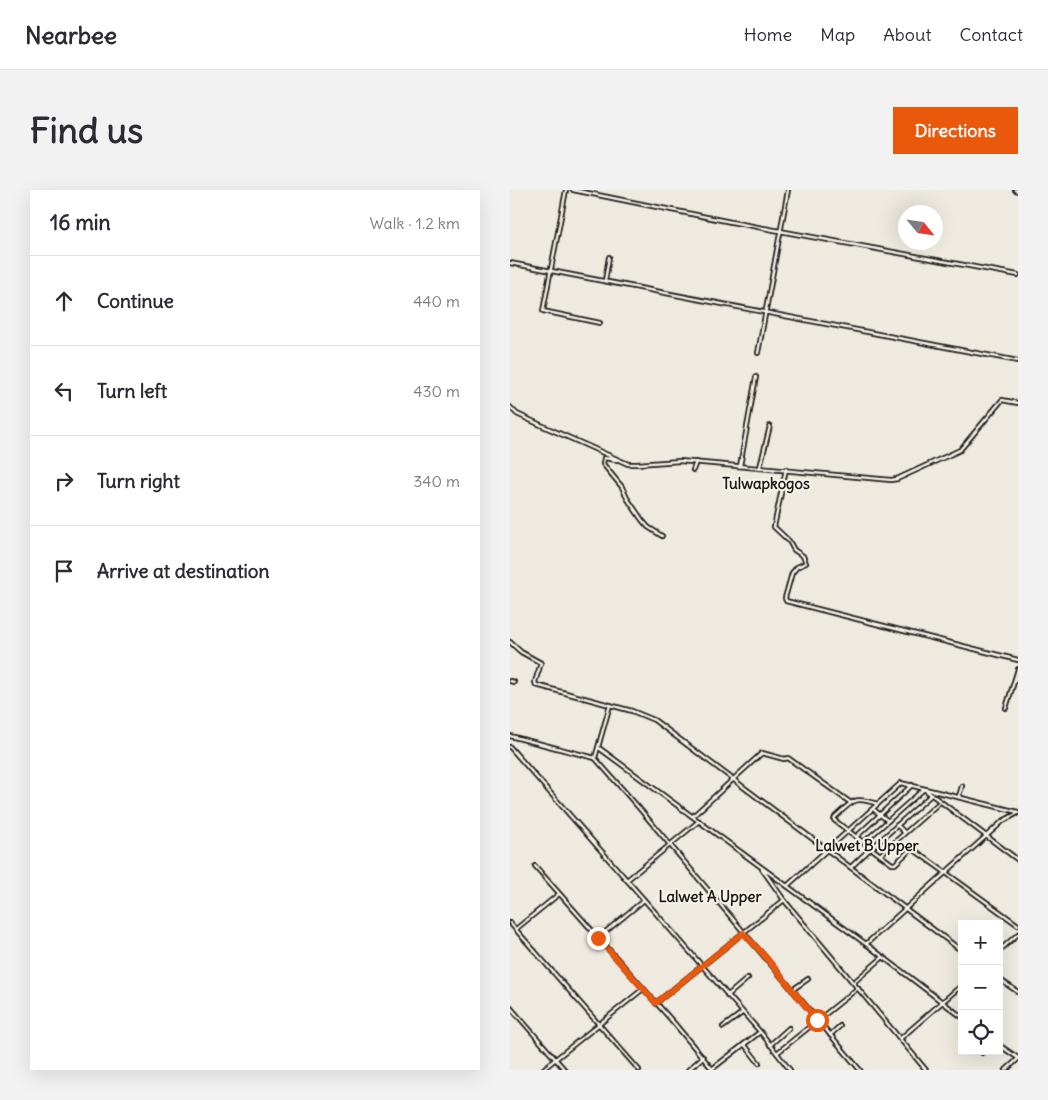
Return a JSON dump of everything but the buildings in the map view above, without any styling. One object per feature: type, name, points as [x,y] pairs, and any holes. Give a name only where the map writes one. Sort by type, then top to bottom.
[{"type":"street","points":[[566,190],[543,311],[600,323]]},
{"type":"street","points":[[572,190],[1018,275]]},
{"type":"street","points":[[758,353],[788,190]]},
{"type":"street","points":[[605,282],[609,257]]},
{"type":"street","points":[[510,263],[1018,361]]},
{"type":"street","points":[[740,466],[756,377]]},
{"type":"street","points":[[510,406],[517,414],[628,464],[671,461],[696,462],[897,479],[960,450],[1000,401],[1018,403]]},
{"type":"street","points":[[760,467],[770,426]]},
{"type":"street","points":[[619,460],[604,458],[603,464],[622,488],[642,520],[648,527],[662,536]]},
{"type":"street","points":[[693,470],[696,462]]},
{"type":"street","points":[[786,470],[774,527],[789,541],[794,550],[803,556],[806,563],[797,567],[792,573],[785,598],[786,601],[1018,660]]},
{"type":"street","points":[[510,642],[521,652],[541,663],[535,682],[536,685],[610,705],[654,720],[958,947]]},
{"type":"street","points":[[1006,708],[1018,669]]},
{"type":"street","points":[[510,681],[514,682]]},
{"type":"street","points":[[595,758],[610,705]]},
{"type":"street","points":[[510,736],[595,758],[860,1070]]},
{"type":"street","points":[[510,747],[760,1032],[790,1070]]},
{"type":"street","points":[[599,748],[866,944],[958,1015]]},
{"type":"street","points":[[693,816],[760,754],[764,753],[784,759],[788,758],[851,803]]},
{"type":"street","points":[[787,886],[900,784],[912,785],[1018,813]]},
{"type":"street","points":[[856,837],[912,785]]},
{"type":"street","points":[[959,797],[962,786]]},
{"type":"street","points":[[923,789],[1018,860]]},
{"type":"street","points":[[864,842],[923,789]]},
{"type":"street","points":[[851,867],[931,795]]},
{"type":"street","points":[[878,804],[861,798],[851,803],[833,820],[890,863],[895,864],[913,849],[1018,926]]},
{"type":"street","points":[[880,854],[940,802]]},
{"type":"street","points":[[873,809],[888,821]]},
{"type":"street","points":[[866,944],[1003,821],[1018,813]]},
{"type":"street","points":[[627,880],[699,822]]},
{"type":"street","points":[[897,825],[904,832]]},
{"type":"street","points":[[535,866],[713,1070],[760,1032]]},
{"type":"street","points":[[761,867],[784,900],[926,1070]]},
{"type":"street","points":[[516,929],[559,894]]},
{"type":"street","points":[[598,938],[644,900]]},
{"type":"street","points":[[656,1003],[784,900]]},
{"type":"street","points":[[510,922],[639,1070]]},
{"type":"street","points":[[1003,947],[1018,934]]},
{"type":"street","points":[[854,982],[882,958]]},
{"type":"street","points":[[728,996],[748,978]]},
{"type":"street","points":[[792,990],[808,978]]},
{"type":"street","points":[[1003,982],[1018,992]]},
{"type":"street","points":[[901,1038],[958,987]]},
{"type":"street","points":[[777,1053],[858,988]]},
{"type":"street","points":[[542,1070],[643,989]]},
{"type":"street","points":[[510,1006],[564,1070]]},
{"type":"street","points":[[723,1027],[742,1013]]},
{"type":"street","points":[[830,1035],[840,1026]]},
{"type":"street","points":[[770,1045],[789,1028]]},
{"type":"street","points":[[744,1044],[759,1063]]},
{"type":"street","points":[[1003,1048],[1018,1059],[1006,1070]]},
{"type":"street","points":[[688,1070],[703,1057]]},
{"type":"district","name":"Tulwapkogos","points":[[766,483]]},
{"type":"district","name":"Lalwet B Upper","points":[[867,845]]},
{"type":"district","name":"Lalwet A Upper","points":[[710,896]]},
{"type":"route","points":[[598,938],[656,1003],[743,933],[763,954],[817,1020]]}]
